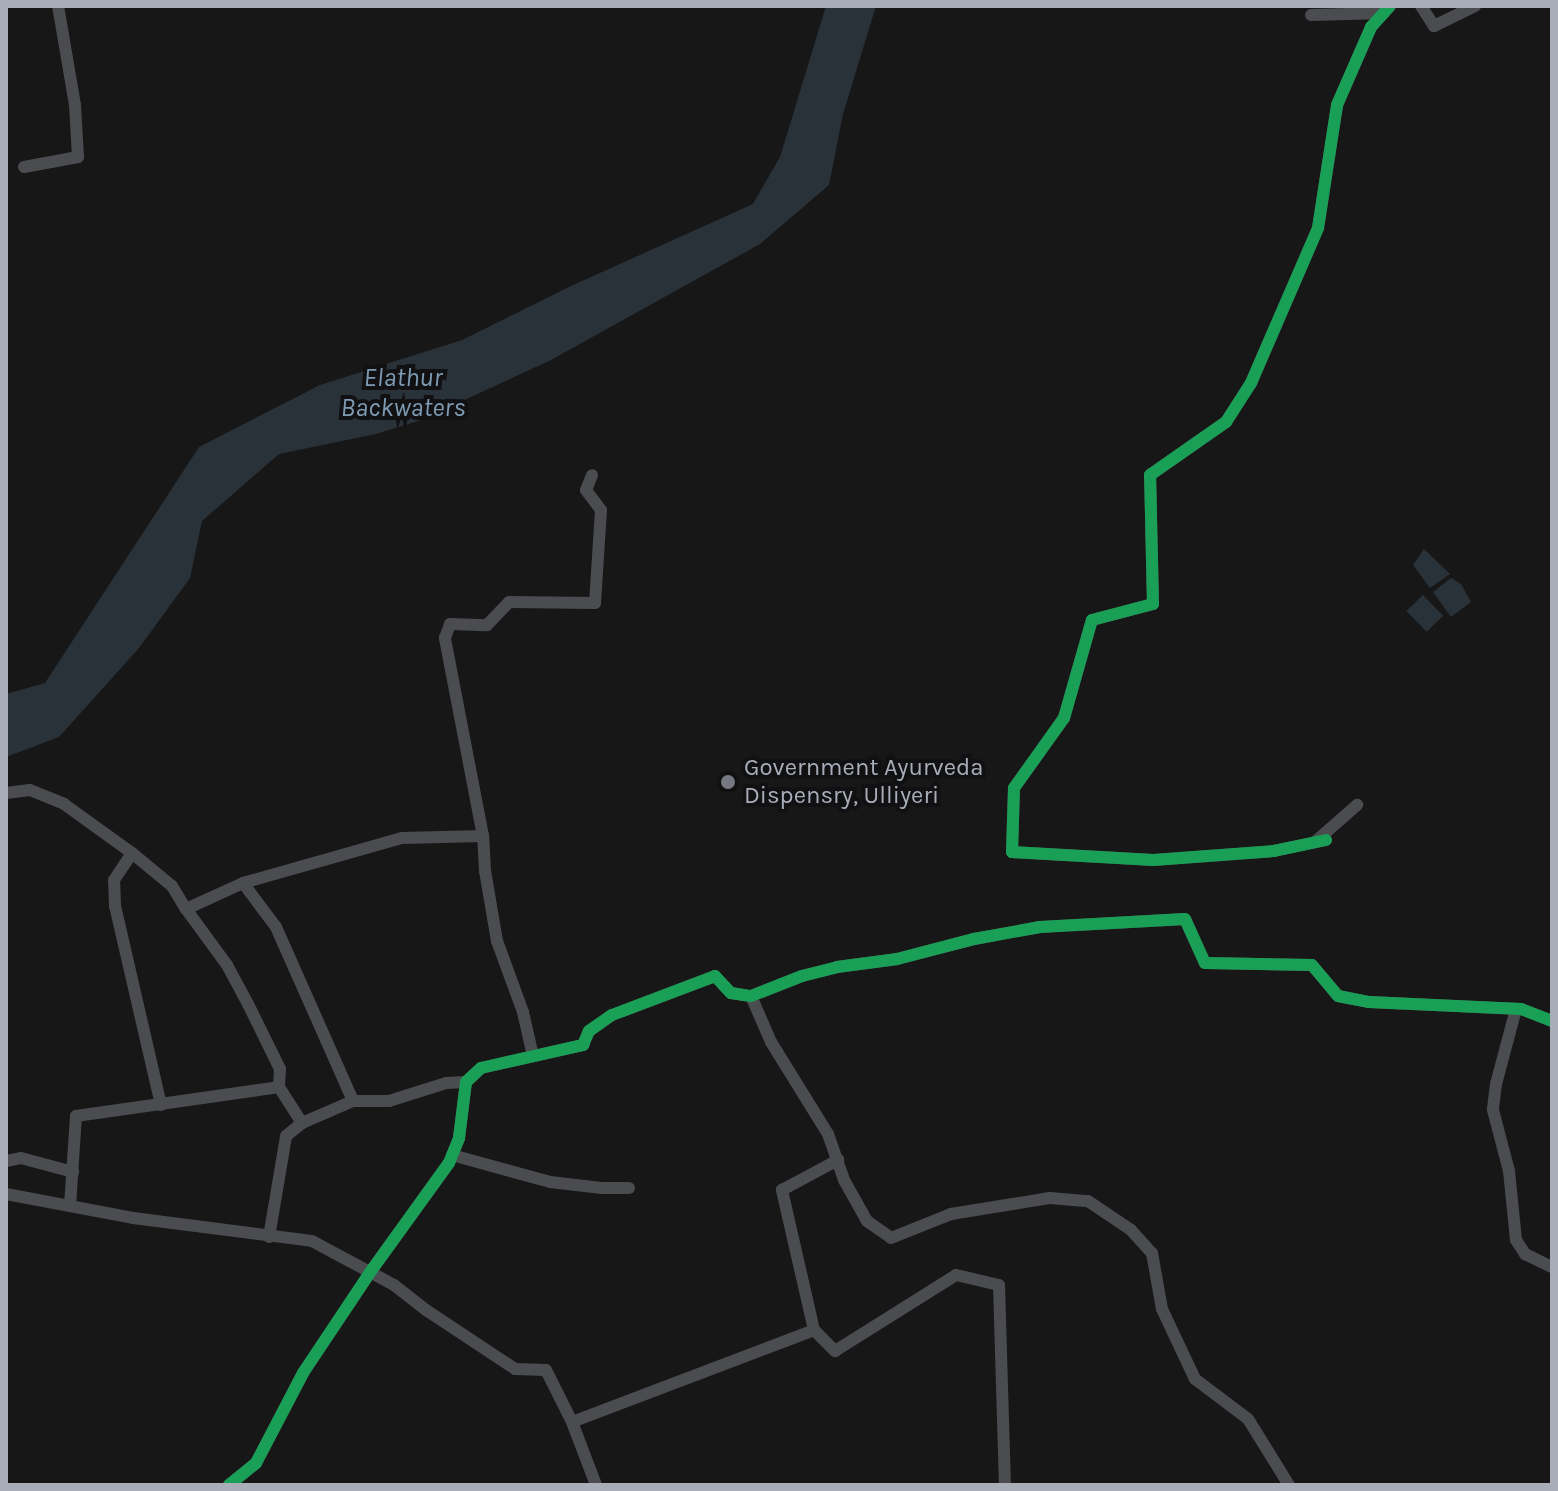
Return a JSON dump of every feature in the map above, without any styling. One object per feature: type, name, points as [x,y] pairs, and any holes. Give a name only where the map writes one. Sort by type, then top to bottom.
[{"type":"street","points":[[24,167],[78,157],[75,105],[58,6]]},
{"type":"street","points":[[1421,6],[1434,26],[1475,6]]},
{"type":"street","points":[[1311,15],[1387,10]]},
{"type":"street","points":[[1357,805],[1320,841],[1274,851],[1153,860],[1012,852],[1014,788],[1064,718],[1092,620],[1153,604],[1150,475],[1226,422],[1251,383],[1318,228],[1337,105],[1371,27],[1387,10]]},
{"type":"street","points":[[533,1056],[523,1012],[497,941],[485,871],[483,836],[445,638],[450,624],[487,625],[509,602],[595,603],[601,510],[586,490],[592,475]]},
{"type":"street","points":[[6,793],[30,790],[64,804],[172,886],[227,965],[280,1069],[279,1087],[302,1123]]},
{"type":"street","points":[[186,909],[243,883],[402,838],[483,836]]},
{"type":"street","points":[[132,853],[114,880],[115,906],[161,1105]]},
{"type":"street","points":[[243,883],[276,927],[353,1101]]},
{"type":"street","points":[[229,1485],[256,1463],[303,1373],[452,1155],[459,1138],[466,1082],[481,1068],[583,1045],[589,1031],[612,1015],[715,976],[731,993],[751,996],[825,970],[897,959],[1027,929],[1185,919],[1205,963],[1312,965],[1338,996],[1369,1002],[1516,1009],[1552,1021]]},
{"type":"street","points":[[751,996],[771,1042],[828,1134],[844,1180],[867,1221],[891,1238],[922,1229],[951,1214],[1050,1198],[1088,1201],[1131,1230],[1152,1253],[1162,1309],[1195,1379],[1248,1419],[1289,1485]]},
{"type":"street","points":[[1516,1009],[1496,1084],[1493,1110],[1509,1171],[1516,1240],[1525,1254],[1552,1267]]},
{"type":"street","points":[[269,1237],[286,1136],[302,1123],[353,1101],[389,1101],[446,1083],[466,1082]]},
{"type":"street","points":[[70,1206],[76,1116],[279,1087]]},
{"type":"street","points":[[452,1155],[550,1182],[629,1188]]},
{"type":"street","points":[[6,1161],[21,1158],[73,1172]]},
{"type":"street","points":[[838,1160],[782,1190],[814,1330],[835,1351],[956,1275],[999,1285],[1005,1485]]},
{"type":"street","points":[[6,1194],[269,1237],[312,1241],[340,1259],[371,1271],[515,1369],[546,1370],[572,1422],[596,1485]]},
{"type":"street","points":[[572,1422],[814,1330]]},
{"type":"water","name":"Elathur Backwaters","points":[[826,6],[876,6],[843,114],[829,185],[760,244],[551,360],[421,420],[376,434],[279,454],[202,521],[190,578],[139,648],[59,737],[6,757],[6,694],[45,683],[199,447],[320,385],[462,340],[571,286],[753,204],[780,157]]},
{"type":"water","points":[[1424,549],[1450,574],[1430,588],[1413,565]]},
{"type":"water","points":[[1451,578],[1461,584],[1471,602],[1451,617],[1433,592]]},
{"type":"water","points":[[1423,595],[1443,616],[1427,632],[1406,611]]},
{"type":"cycle path","points":[[1326,840],[1274,851],[1153,860],[1012,852],[1014,788],[1064,718],[1092,620],[1153,604],[1150,475],[1226,422],[1251,383],[1318,228],[1337,105],[1371,27],[1390,6]]},
{"type":"cycle path","points":[[229,1485],[256,1463],[303,1373],[449,1163],[459,1138],[466,1082],[481,1068],[583,1045],[589,1031],[612,1015],[715,976],[731,993],[751,996],[802,976],[837,967],[897,959],[974,939],[1040,927],[1185,919],[1205,963],[1312,965],[1338,996],[1369,1002],[1521,1009],[1552,1021]]},
{"type":"place","name":"Government Ayurveda Dispensry, Ulliyeri","points":[[728,782]]}]
